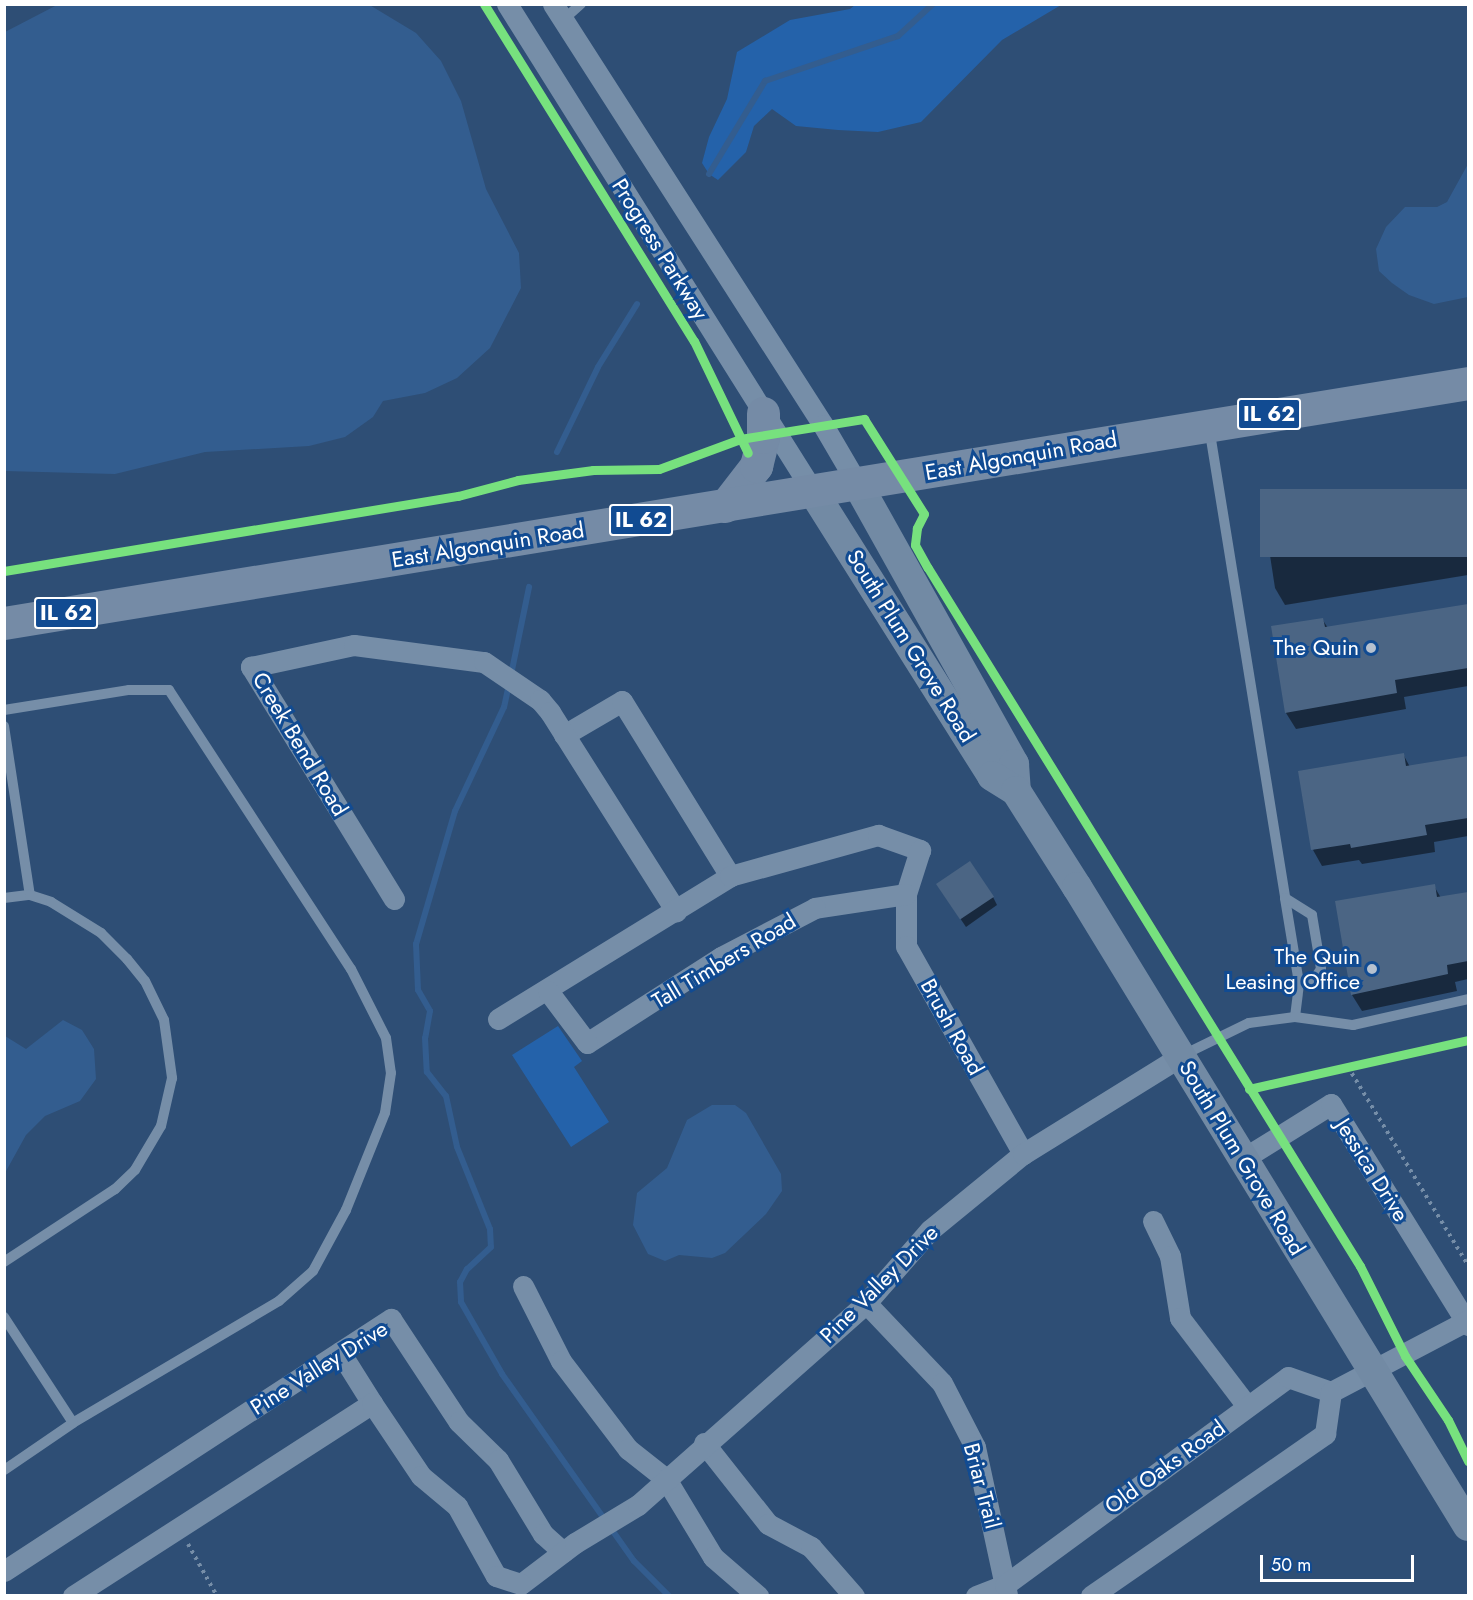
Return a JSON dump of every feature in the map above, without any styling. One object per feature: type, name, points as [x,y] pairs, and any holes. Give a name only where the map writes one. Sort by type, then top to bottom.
[{"type":"main road","name":"East Algonquin Road","points":[[4,623],[814,493],[1208,424],[1468,384]]},
{"type":"main road","points":[[725,506],[756,466],[763,437],[763,413]]},
{"type":"street","name":"Progress Parkway","points":[[507,4],[814,493]]},
{"type":"street","name":"Progress Parkway","points":[[558,12],[823,425],[858,485]]},
{"type":"street","name":"South Plum Grove Road","points":[[858,485],[1014,764],[1016,791]]},
{"type":"street","name":"South Plum Grove Road","points":[[814,493],[992,776],[1016,791],[1468,1526]]},
{"type":"street","name":"Creek Bend Road","points":[[394,899],[251,667],[354,645],[391,647],[484,662],[540,700],[676,911]]},
{"type":"street","points":[[564,735],[622,701],[730,876]]},
{"type":"street","points":[[498,1019],[548,991],[730,876],[878,835],[920,850],[906,894]]},
{"type":"street","name":"Tall Timbers Road","points":[[548,991],[587,1043],[722,957],[815,908],[906,894]]},
{"type":"street","name":"Brush Road","points":[[906,894],[906,946],[1023,1154]]},
{"type":"street","name":"Pine Valley Drive","points":[[340,1352],[421,1476],[457,1506],[496,1576],[520,1590],[569,1548],[638,1505],[704,1443],[866,1303],[930,1230],[1023,1154],[1180,1056]]},
{"type":"street","name":"Jessica Drive","points":[[1241,1160],[1331,1104],[1468,1322]]},
{"type":"street","points":[[1153,1221],[1170,1256],[1180,1318],[1248,1406]]},
{"type":"street","points":[[524,1286],[561,1361],[628,1449],[666,1479],[713,1557],[758,1596]]},
{"type":"street","name":"Briar Trail","points":[[866,1303],[942,1383],[975,1447],[1006,1590]]},
{"type":"street","name":"Pine Valley Drive","points":[[4,1571],[391,1319],[459,1422],[498,1460],[543,1534],[569,1548]]},
{"type":"street","points":[[1091,1596],[1325,1434],[1331,1392],[1468,1322]]},
{"type":"street","name":"Old Oaks Road","points":[[976,1596],[1006,1590],[1288,1377],[1331,1392]]},
{"type":"street","points":[[73,1596],[372,1404]]},
{"type":"street","points":[[704,1443],[768,1524],[811,1547],[854,1596]]},
{"type":"lane","points":[[558,12],[581,4]]},
{"type":"lane","points":[[1208,424],[1299,983],[1295,1017]]},
{"type":"lane","points":[[4,710],[129,690],[169,690],[351,969],[386,1038],[391,1073],[385,1113],[346,1210],[313,1271],[279,1301],[73,1423],[4,1470]]},
{"type":"lane","points":[[4,726],[30,895]]},
{"type":"lane","points":[[4,898],[30,895],[51,902],[101,933],[145,981],[164,1020],[172,1078],[161,1126],[135,1170],[115,1189],[4,1262]]},
{"type":"lane","points":[[1285,898],[1312,915],[1321,969],[1313,981],[1299,983]]},
{"type":"lane","points":[[1180,1056],[1249,1023],[1295,1017],[1353,1025],[1468,999]]},
{"type":"lane","points":[[4,1317],[73,1423]]},
{"type":"path","points":[[1337,1069],[1359,1064]]},
{"type":"path","points":[[1348,1067],[1468,1265]]},
{"type":"path","points":[[178,1528],[217,1596]]},
{"type":"shaded area","points":[[368,4],[416,33],[441,61],[461,101],[486,189],[519,253],[521,288],[490,348],[457,378],[425,393],[383,401],[373,417],[345,437],[309,446],[205,452],[115,474],[5,471],[5,32],[57,5]]},
{"type":"shaded area","points":[[855,5],[1061,5],[1002,40],[921,122],[878,132],[838,130],[796,126],[772,109],[754,126],[746,152],[718,180],[709,174],[702,163],[709,137],[727,99],[737,52],[790,20],[850,9]]},
{"type":"shaded area","points":[[1468,164],[1468,297],[1434,304],[1409,295],[1379,271],[1376,249],[1386,227],[1405,207],[1437,207],[1447,202]]},
{"type":"shaded area","points":[[63,1020],[82,1030],[94,1049],[96,1079],[80,1101],[45,1116],[26,1135],[5,1173],[5,1036],[26,1049]]},
{"type":"shaded area","points":[[558,1026],[582,1061],[574,1067],[609,1122],[571,1147],[512,1055]]},
{"type":"shaded area","points":[[712,1105],[735,1105],[746,1113],[781,1174],[782,1191],[766,1214],[725,1253],[712,1258],[679,1255],[665,1261],[648,1254],[633,1225],[637,1193],[667,1168],[687,1120]]},
{"type":"building","name":"The Quin","points":[[1260,489],[1468,489],[1468,557],[1260,557]]},
{"type":"building","name":"The Quin","points":[[1468,604],[1468,668],[1395,680],[1397,693],[1285,713],[1271,626],[1323,618],[1325,627]]},
{"type":"building","points":[[1404,753],[1406,766],[1468,756],[1468,818],[1425,825],[1427,835],[1351,848],[1350,844],[1311,850],[1298,771]]},
{"type":"building","points":[[970,861],[994,897],[960,920],[936,884]]},
{"type":"building","points":[[1435,884],[1437,897],[1468,892],[1468,961],[1447,965],[1448,974],[1351,995],[1335,901]]},
{"type":"waterway","points":[[709,174],[765,81],[898,36],[933,4]]},
{"type":"waterway","points":[[557,452],[598,367],[637,304]]},
{"type":"waterway","points":[[511,675],[529,587]]},
{"type":"waterway","points":[[509,684],[504,707],[455,811],[416,944],[418,990],[430,1011],[425,1038],[427,1072],[446,1096],[457,1147],[490,1229],[491,1247],[467,1269],[460,1282],[461,1302],[502,1374],[634,1561],[669,1596]]},
{"type":"cycle path","points":[[484,4],[694,341],[748,453]]},
{"type":"cycle path","points":[[4,571],[458,496],[518,480],[593,470],[659,469],[740,439],[864,419],[924,514],[917,528],[915,545],[928,568],[1360,1266],[1405,1356],[1448,1420],[1468,1461]]},
{"type":"cycle path","points":[[1249,1089],[1468,1040]]},
{"type":"place","name":"The Quin","points":[[1371,648]]},
{"type":"place","name":"The Quin Leasing Office","points":[[1372,969]]}]
